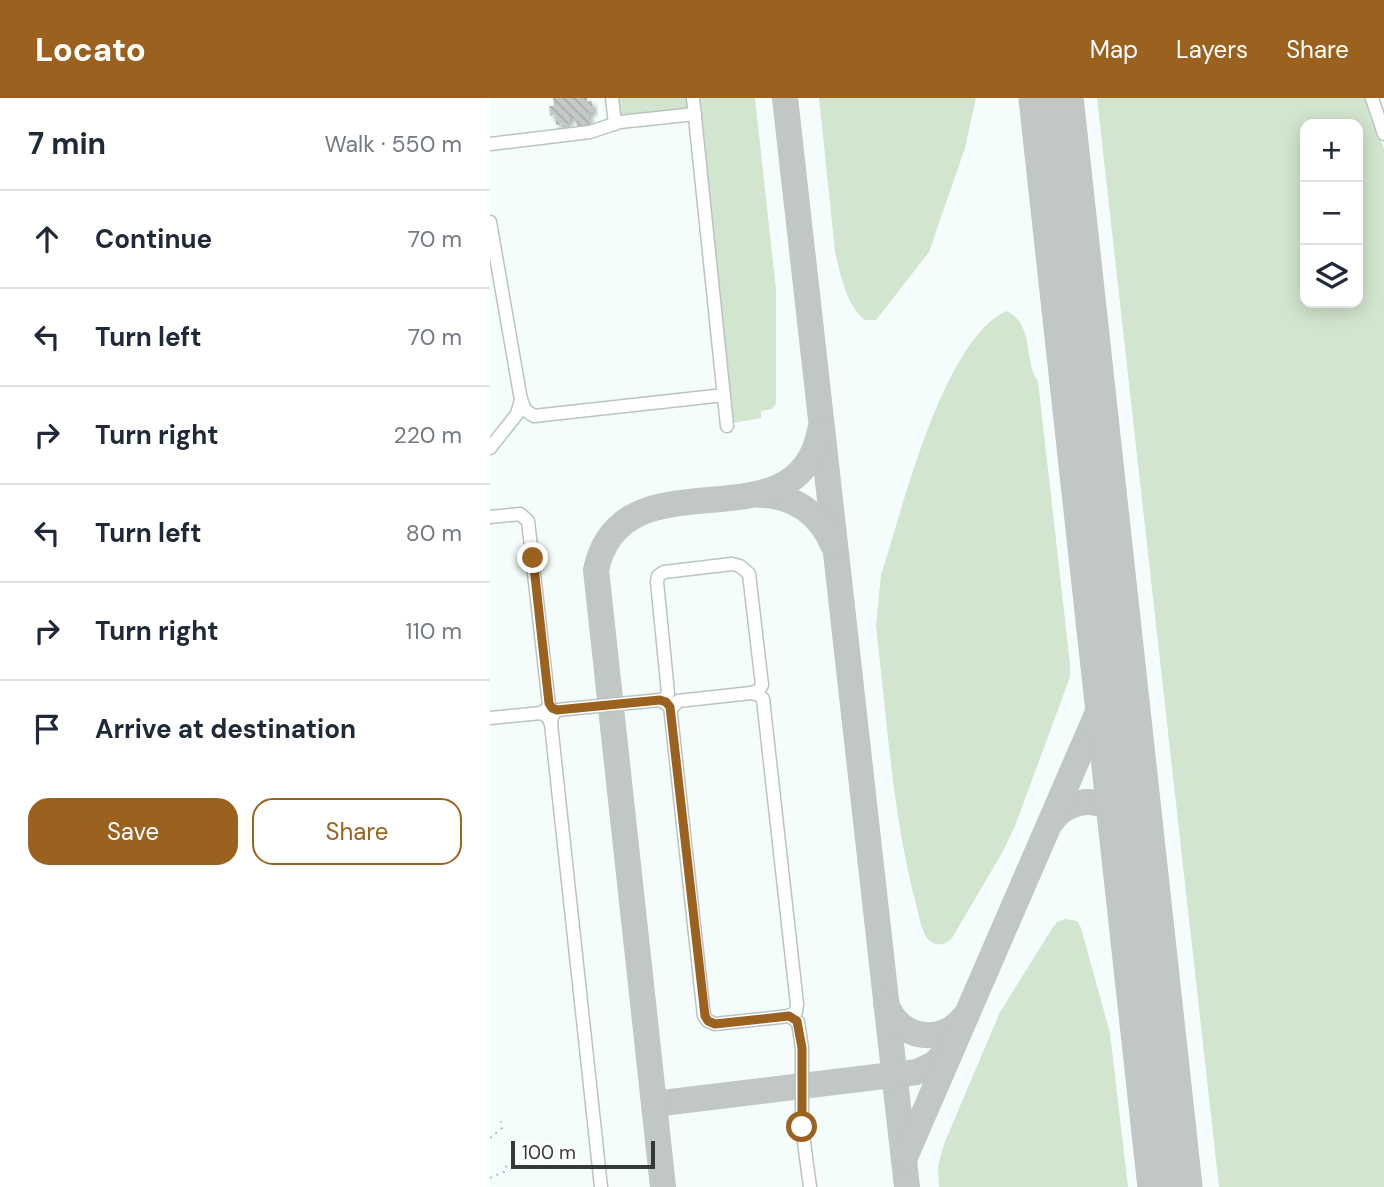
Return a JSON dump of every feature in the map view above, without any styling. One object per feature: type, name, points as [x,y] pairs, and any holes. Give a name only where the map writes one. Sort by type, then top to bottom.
[{"type":"lane","points":[[612,98],[615,124]]},
{"type":"lane","points":[[694,98],[727,426]]},
{"type":"lane","points":[[1372,98],[1384,134]]},
{"type":"lane","points":[[490,144],[590,132],[615,124],[695,114]]},
{"type":"lane","points":[[490,222],[520,397],[523,407],[534,416],[724,395]]},
{"type":"lane","points":[[490,448],[517,414],[520,397]]},
{"type":"lane","points":[[490,517],[520,514],[528,522],[553,706],[551,724],[601,1187]]},
{"type":"lane","points":[[732,564],[743,567],[748,573],[762,685],[758,691],[751,693],[674,705],[666,702],[664,696],[657,582],[659,576],[664,572],[732,564]]},
{"type":"lane","points":[[674,705],[705,1016],[715,1024],[789,1016],[796,1012],[797,1004],[774,793],[762,699],[758,694],[751,693]]},
{"type":"lane","points":[[490,718],[541,713],[553,706],[664,696]]},
{"type":"lane","points":[[541,713],[548,717],[551,724]]},
{"type":"lane","points":[[789,1016],[799,1024],[802,1048],[802,1127],[810,1187]]},
{"type":"path","points":[[490,1138],[502,1128],[501,1121]]},
{"type":"path","points":[[490,1178],[506,1171],[506,1164]]},
{"type":"green space","points":[[616,98],[691,98],[688,107],[682,111],[625,118],[619,116]]},
{"type":"green space","points":[[698,98],[755,98],[776,290],[776,404],[772,409],[761,411],[761,418],[733,423]]},
{"type":"green space","points":[[819,98],[976,98],[965,148],[929,252],[876,320],[865,320],[858,314],[848,297],[839,269]]},
{"type":"green space","points":[[1097,98],[1367,98],[1384,149],[1384,1187],[1219,1187]]},
{"type":"green space","points":[[1006,311],[1021,324],[1038,381],[1070,677],[1015,826],[1002,853],[952,938],[943,944],[937,944],[928,939],[920,923],[901,835],[876,626],[881,575],[913,470],[944,390],[983,328]]},
{"type":"green space","points":[[1066,919],[1077,921],[1081,928],[1110,1033],[1128,1187],[939,1187],[938,1166],[944,1144],[1000,1012],[1053,927],[1057,922]]},
{"type":"building","points":[[553,98],[587,98],[587,102],[592,101],[593,111],[588,112],[590,127],[577,128],[576,118],[568,118],[569,124],[556,125],[555,115],[550,116],[549,106],[554,106]]},
{"type":"taxiway","points":[[785,98],[907,1187]]},
{"type":"taxiway","points":[[663,1187],[596,570],[612,534],[639,514],[672,504],[746,496],[779,486],[805,466],[820,430]]},
{"type":"taxiway","points":[[760,495],[784,498],[804,508],[821,524],[833,545]]},
{"type":"taxiway","points":[[905,1157],[1111,682],[1113,661]]},
{"type":"taxiway","points":[[1052,821],[1061,811],[1072,805],[1096,803],[1118,813],[1127,823],[1132,835]]},
{"type":"taxiway","points":[[886,1003],[900,1025],[921,1035],[945,1032],[965,1016]]},
{"type":"taxiway","points":[[654,1104],[917,1072],[934,1064],[948,1050]]},
{"type":"runway","points":[[1051,98],[1170,1187]]},
{"type":"route","points":[[533,558],[545,674],[552,708],[557,710],[660,700],[670,707],[705,1016],[715,1024],[789,1016],[797,1021],[802,1048],[802,1127]]}]
